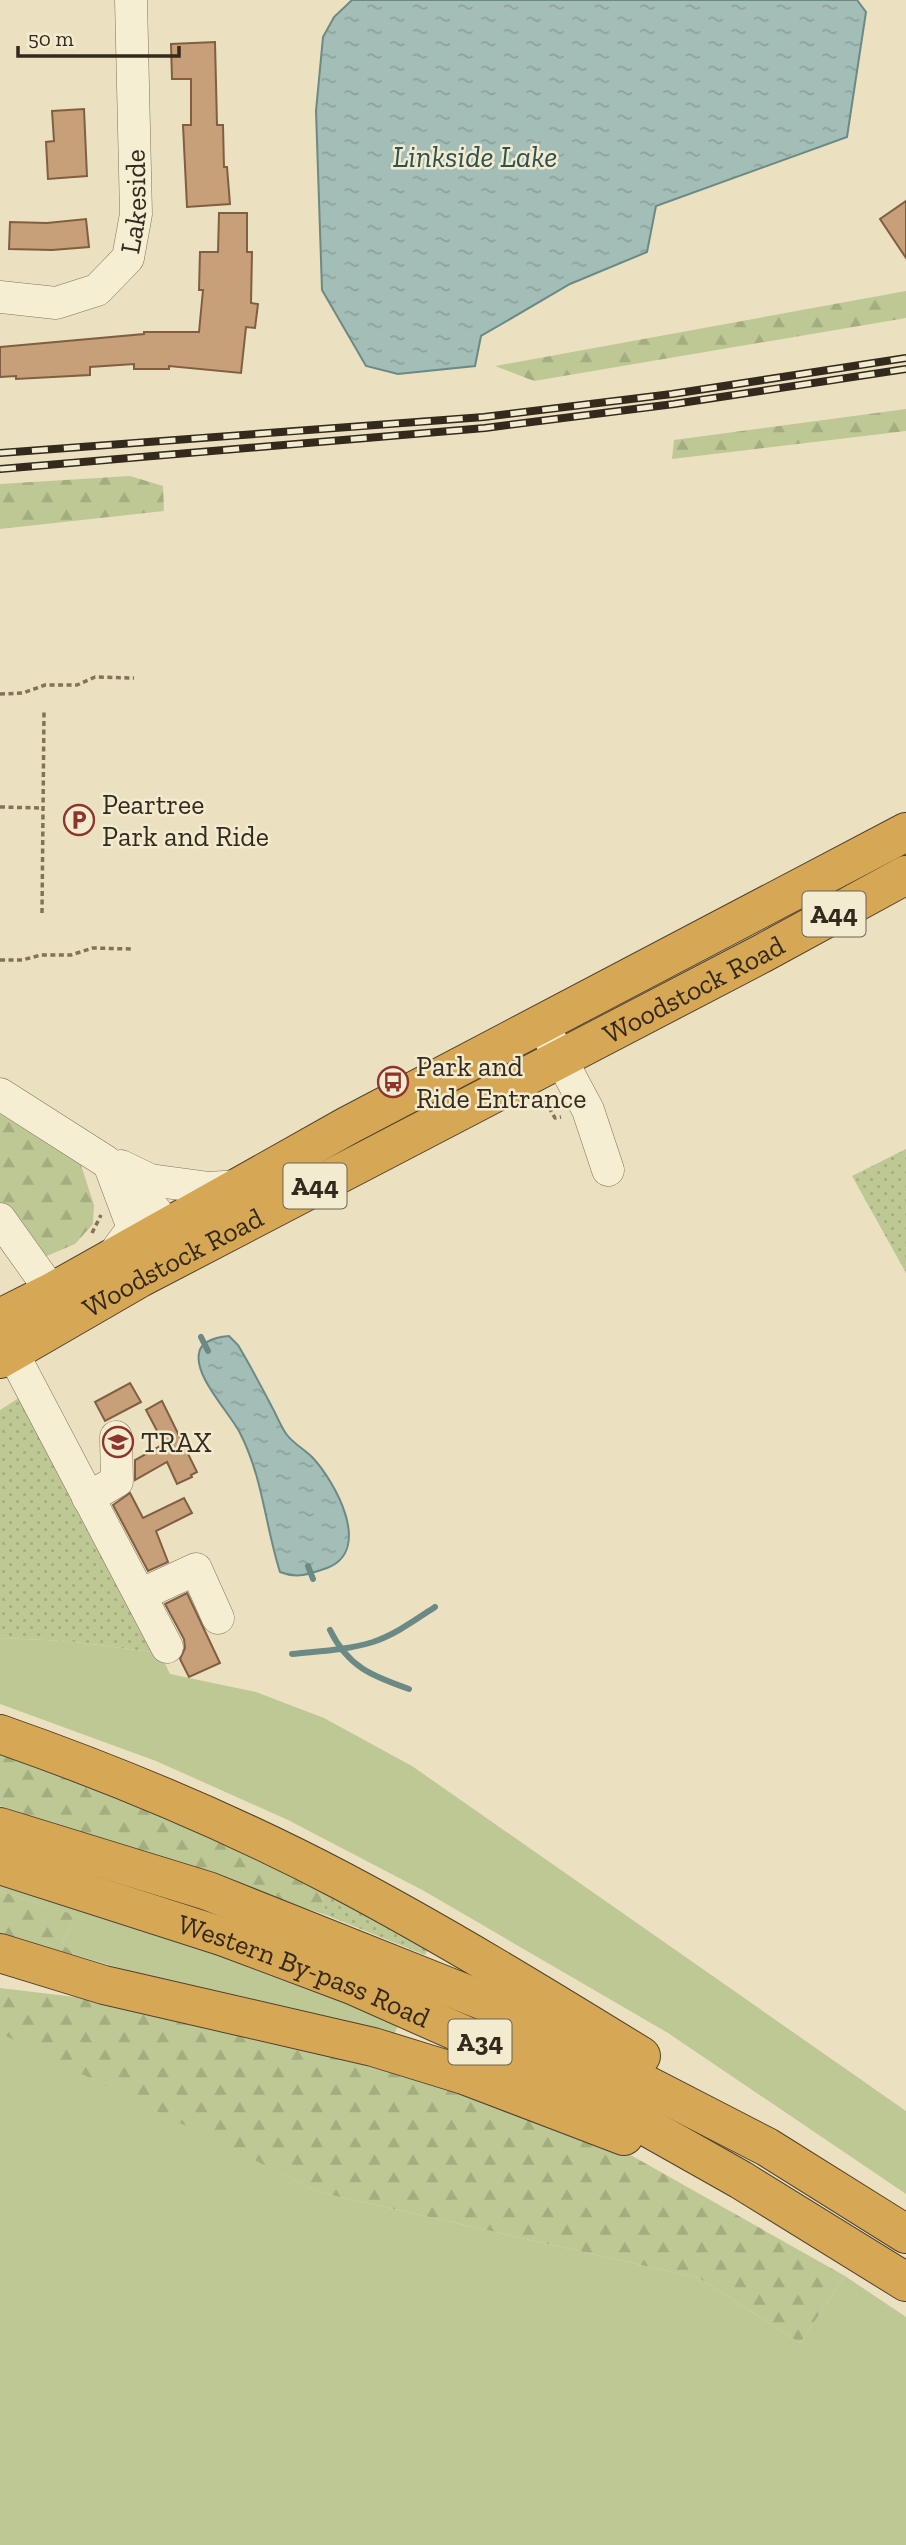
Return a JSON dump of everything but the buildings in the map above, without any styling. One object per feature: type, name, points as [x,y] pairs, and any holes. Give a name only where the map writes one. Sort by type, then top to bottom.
[{"type":"highway","name":"Woodstock Road","points":[[322,1140],[906,832]]},
{"type":"highway","name":"Woodstock Road","points":[[4,1343],[125,1268],[179,1240],[441,1120],[549,1074],[906,875]]},
{"type":"highway","name":"A44","points":[[179,1240],[239,1186],[322,1140]]},
{"type":"highway","name":"Woodstock Road","points":[[4,1343],[52,1292],[125,1268]]},
{"type":"highway","points":[[0,1734],[90,1766],[258,1839],[341,1881],[509,1975],[642,2056],[767,2147]]},
{"type":"highway","name":"Western By-pass Road","points":[[13,1850],[208,1891],[484,2001],[767,2147],[906,2234]]},
{"type":"highway","name":"Western By-pass Road","points":[[13,1850],[223,1937],[352,1985],[569,2083],[741,2180],[906,2282]]},
{"type":"highway","points":[[0,1953],[104,1984],[386,2051],[464,2075],[741,2180]]},
{"type":"highway","points":[[0,1973],[104,1984]]},
{"type":"street","name":"Lakeside","points":[[0,297],[56,303],[97,290],[128,258],[136,214],[131,0]]},
{"type":"street","points":[[763,953],[839,928],[906,890]]},
{"type":"street","points":[[322,1140],[364,1103],[540,1011],[672,955]]},
{"type":"street","points":[[533,1028],[549,1074],[570,1116],[608,1170],[588,1110],[549,1074]]},
{"type":"street","points":[[0,1094],[100,1159],[145,1198],[179,1240]]},
{"type":"street","points":[[100,1159],[133,1228],[125,1268],[198,1261],[404,1150],[441,1120]]},
{"type":"street","points":[[100,1159],[150,1180],[209,1188],[239,1186]]},
{"type":"street","points":[[0,1219],[52,1292]]},
{"type":"street","points":[[4,1343],[167,1647]]},
{"type":"street","points":[[88,1498],[117,1481],[116,1437]]},
{"type":"street","points":[[140,1595],[195,1569],[218,1618]]},
{"type":"path","points":[[0,694],[23,693],[45,685],[77,685],[95,677],[134,677]]},
{"type":"path","points":[[42,913],[44,712]]},
{"type":"path","points":[[0,807],[43,808]]},
{"type":"path","points":[[0,960],[22,960],[41,955],[71,955],[93,948],[131,949]]},
{"type":"path","points":[[549,1074],[555,1118],[570,1116]]},
{"type":"green space","points":[[906,291],[906,318],[534,381],[495,366]]},
{"type":"green space","points":[[906,409],[906,431],[672,459],[674,440]]},
{"type":"green space","points":[[130,476],[163,486],[164,511],[0,529],[0,484]]},
{"type":"green space","points":[[0,1110],[80,1162],[94,1205],[93,1224],[75,1244],[35,1261],[0,1218]]},
{"type":"green space","points":[[906,1149],[906,1273],[852,1176]]},
{"type":"green space","points":[[25,1394],[160,1653],[68,1641],[0,1638],[0,1410]]},
{"type":"green space","points":[[0,1638],[68,1641],[160,1653],[170,1674],[256,1692],[324,1718],[412,1766],[906,2111],[906,2194],[668,2033],[424,1891],[288,1820],[156,1761],[0,1704]]},
{"type":"green space","points":[[0,1745],[330,1891],[322,1897],[326,1915],[0,1806]]},
{"type":"green space","points":[[0,1880],[226,1953],[399,2023],[391,2042],[284,2016],[75,1955],[62,1943],[71,1925],[83,1918],[0,1891]]},
{"type":"green space","points":[[0,1891],[84,1918],[71,1925],[62,1943],[75,1955],[0,1935]]},
{"type":"green space","points":[[331,1891],[431,1944],[425,1955],[326,1915],[322,1896]]},
{"type":"green space","points":[[0,1988],[142,2005],[426,2082],[627,2153],[845,2276],[800,2343],[699,2278],[318,2192],[0,2033]]},
{"type":"green space","points":[[0,2032],[318,2192],[699,2278],[800,2343],[845,2276],[906,2317],[906,2545],[0,2545]]},
{"type":"water","name":"Linkside Lake","points":[[352,0],[857,0],[866,12],[847,137],[656,206],[647,252],[570,284],[481,336],[475,366],[398,374],[366,366],[322,290],[316,111],[323,37],[334,17]]},
{"type":"water","points":[[229,1336],[238,1345],[285,1432],[312,1457],[339,1497],[349,1531],[348,1546],[341,1559],[327,1568],[298,1575],[280,1572],[248,1450],[240,1433],[207,1384],[199,1363],[200,1349],[206,1342]]},
{"type":"waterway","points":[[201,1337],[208,1351]]},
{"type":"waterway","points":[[308,1566],[313,1579]]},
{"type":"waterway","points":[[292,1654],[343,1649],[373,1642],[397,1631],[435,1607]]},
{"type":"waterway","points":[[330,1630],[353,1662],[384,1680],[409,1689]]},
{"type":"railway","points":[[0,453],[484,417],[672,394],[906,358]]},
{"type":"railway","points":[[0,469],[485,428],[674,404],[906,369]]},
{"type":"place","name":"Peartree Park and Ride","points":[[79,820]]},
{"type":"place","name":"Park and Ride Entrance","points":[[393,1082]]},
{"type":"place","name":"TRAX","points":[[118,1442]]}]
